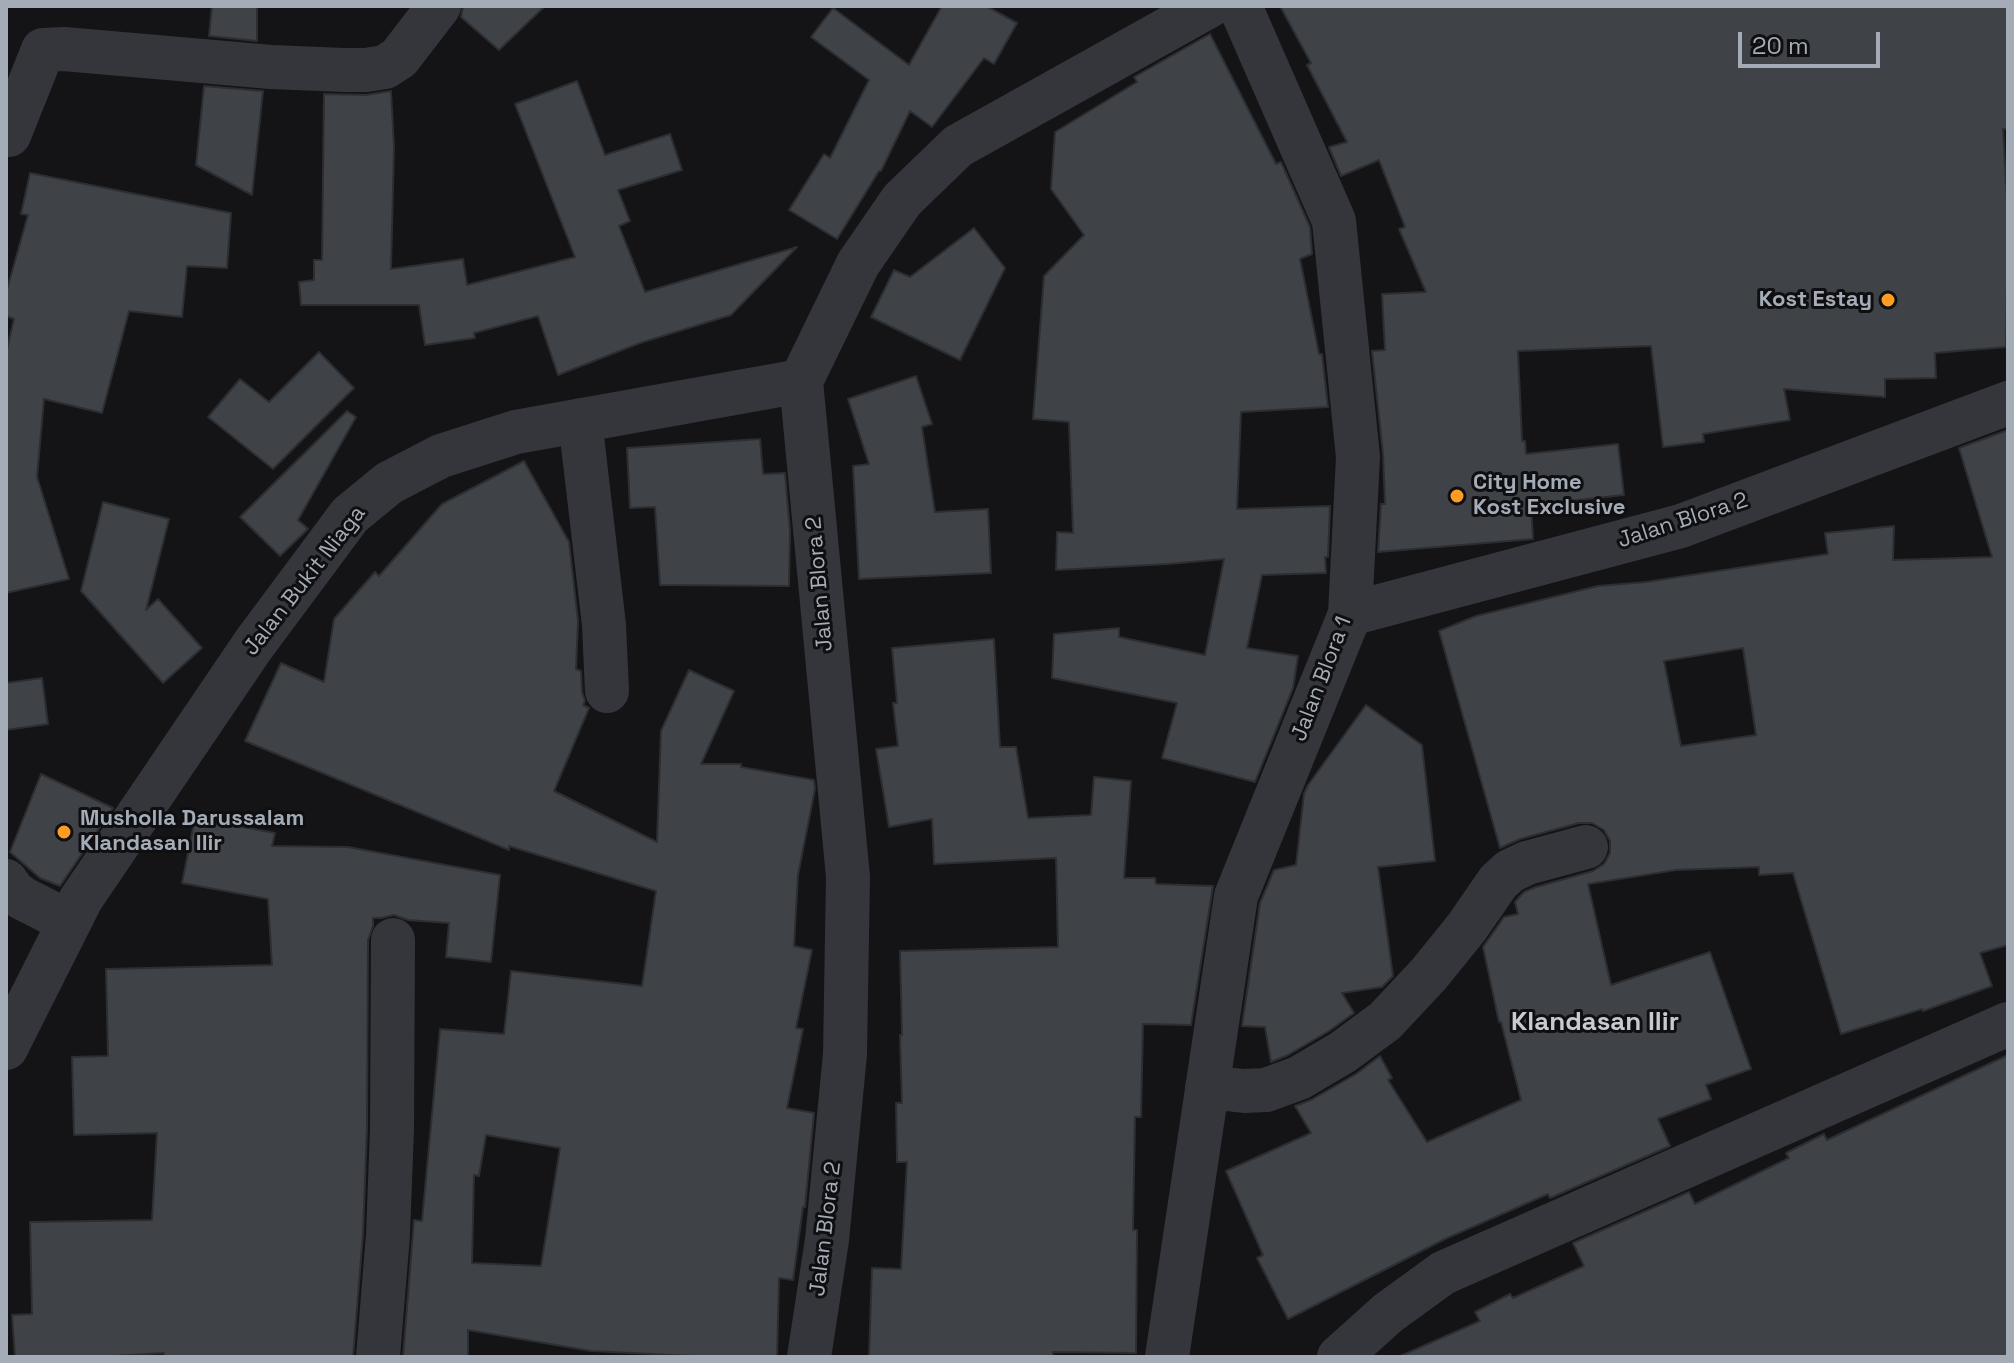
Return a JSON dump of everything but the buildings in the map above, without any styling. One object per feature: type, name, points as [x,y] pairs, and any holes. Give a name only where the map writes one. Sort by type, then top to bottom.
[{"type":"street","points":[[7,140],[43,50],[64,49],[271,67],[366,70],[385,67],[399,58],[439,6]]},
{"type":"street","points":[[801,381],[858,264],[902,200],[958,146],[1209,6]]},
{"type":"street","name":"Jalan Blora 1","points":[[1167,1357],[1236,896],[1350,614],[1358,457],[1334,221],[1240,6]]},
{"type":"street","name":"Jalan Bukit Niaga","points":[[6,1048],[81,899],[254,644],[350,515],[389,483],[441,456],[516,432],[801,381]]},
{"type":"street","name":"Jalan Blora 2","points":[[801,381],[848,877],[845,1054],[827,1240],[809,1357]]},
{"type":"street","name":"Jalan Blora 2","points":[[1350,614],[1681,526],[2008,403]]},
{"type":"street","points":[[580,420],[604,625],[607,691]]},
{"type":"street","points":[[1207,1087],[1266,1090],[1299,1078],[1343,1052],[1385,1021],[1429,974],[1498,882],[1510,871],[1527,863],[1586,847]]},
{"type":"street","points":[[6,881],[22,898],[69,922]]},
{"type":"street","points":[[378,1357],[388,1235],[393,940]]},
{"type":"street","points":[[1339,1357],[1388,1313],[1443,1273],[2008,1024]]},
{"type":"place","name":"Kost Estay","points":[[1888,300]]},
{"type":"place","name":"City Home Kost Exclusive","points":[[1457,496]]},
{"type":"place","name":"Musholla Darussalam Klandasan Ilir","points":[[64,832]]},
{"type":"district","name":"Klandasan Ilir","points":[[1595,1023]]}]
